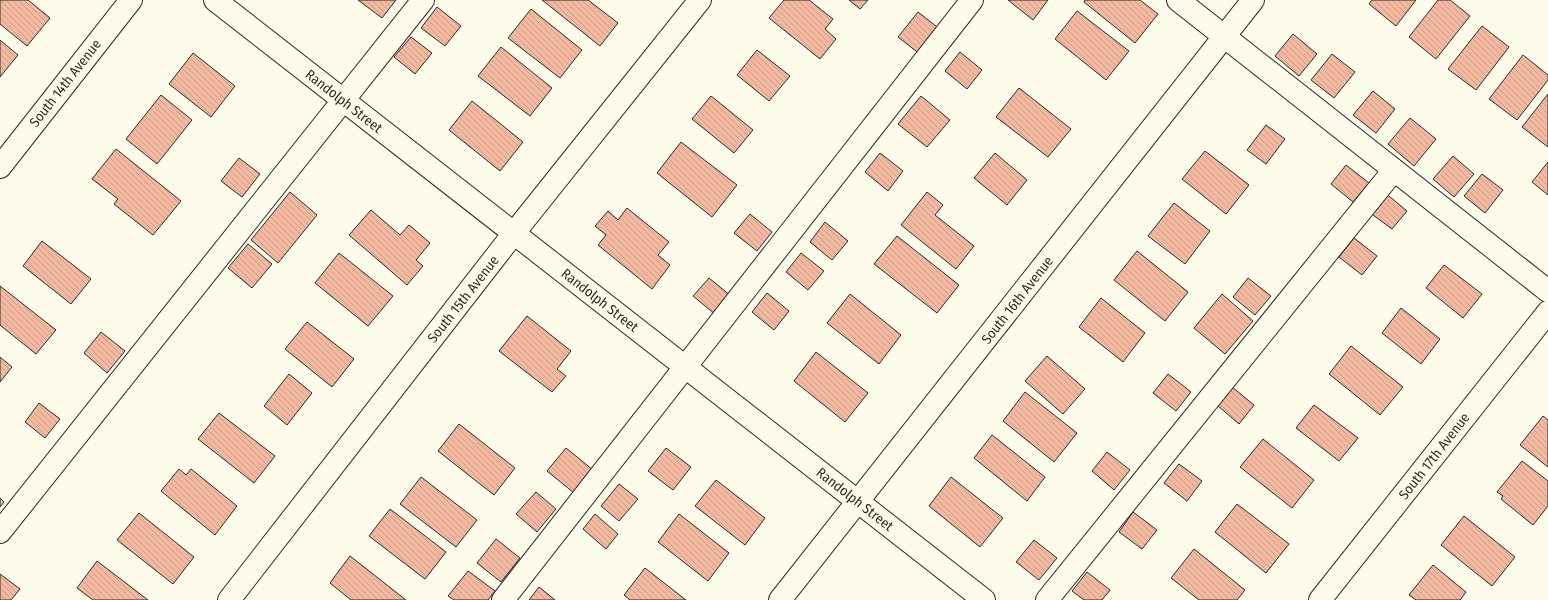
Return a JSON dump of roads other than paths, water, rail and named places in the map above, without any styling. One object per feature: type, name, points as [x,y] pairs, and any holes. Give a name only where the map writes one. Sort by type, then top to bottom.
[{"type":"street","name":"South 14th Avenue","points":[[0,167],[131,0]]},
{"type":"street","name":"Randolph Street","points":[[216,0],[984,600]]},
{"type":"street","points":[[0,532],[423,0]]},
{"type":"street","name":"South 15th Avenue","points":[[229,600],[514,233],[700,0]]},
{"type":"street","points":[[503,600],[972,0]]},
{"type":"street","points":[[1178,0],[1548,291]]},
{"type":"street","name":"South 16th Avenue","points":[[780,600],[1253,0]]},
{"type":"street","points":[[1047,600],[1394,170]]},
{"type":"street","name":"South 17th Avenue","points":[[1320,600],[1548,312]]}]
